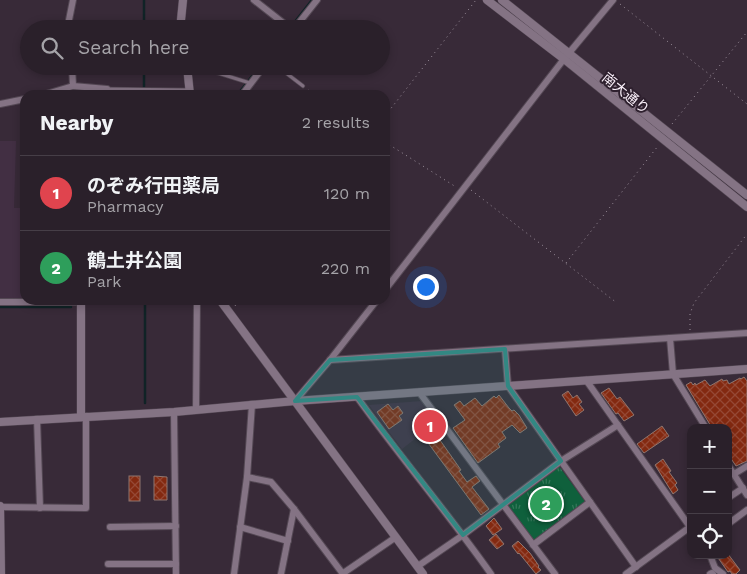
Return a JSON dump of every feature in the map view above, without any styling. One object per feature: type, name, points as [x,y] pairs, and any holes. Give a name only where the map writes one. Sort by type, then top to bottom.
[{"type":"street","points":[[68,20],[73,0]]},
{"type":"street","points":[[182,20],[184,0]]},
{"type":"street","points":[[254,0],[281,20]]},
{"type":"street","points":[[300,20],[317,0]]},
{"type":"street","name":"南大通り","points":[[487,0],[667,130],[747,195]]},
{"type":"street","name":"南大通り","points":[[502,0],[663,139],[747,207]]},
{"type":"street","points":[[390,284],[567,56],[614,0]]},
{"type":"street","points":[[72,75],[73,86]]},
{"type":"street","points":[[188,75],[189,90]]},
{"type":"street","points":[[246,90],[257,75]]},
{"type":"street","points":[[60,90],[73,86],[96,90]]},
{"type":"street","points":[[0,104],[20,100]]},
{"type":"street","points":[[0,302],[20,302]]},
{"type":"street","points":[[1,574],[0,507],[86,508],[81,305]]},
{"type":"street","points":[[196,410],[197,305]]},
{"type":"street","points":[[224,305],[423,574]]},
{"type":"street","points":[[295,401],[373,305]]},
{"type":"street","points":[[330,360],[747,333]]},
{"type":"street","points":[[670,338],[673,374],[704,424]]},
{"type":"street","points":[[505,349],[508,386],[636,566]]},
{"type":"street","points":[[0,422],[174,412],[252,404],[747,369]]},
{"type":"street","points":[[586,380],[687,523]]},
{"type":"street","points":[[419,392],[555,574]]},
{"type":"street","points":[[357,397],[392,446],[463,535],[491,574]]},
{"type":"street","points":[[234,574],[247,476],[252,404]]},
{"type":"street","points":[[174,412],[176,574]]},
{"type":"street","points":[[37,419],[40,508]]},
{"type":"street","points":[[418,566],[463,535],[561,461],[618,424]]},
{"type":"street","points":[[734,474],[747,466]]},
{"type":"street","points":[[731,469],[747,495]]},
{"type":"street","points":[[247,476],[272,482],[343,574],[396,537]]},
{"type":"street","points":[[732,495],[742,488]]},
{"type":"street","points":[[533,545],[590,502]]},
{"type":"street","points":[[281,574],[294,509]]},
{"type":"street","points":[[732,521],[747,510]]},
{"type":"street","points":[[110,527],[176,526]]},
{"type":"street","points":[[240,527],[288,541]]},
{"type":"street","points":[[626,574],[687,529]]},
{"type":"street","points":[[710,559],[712,572],[723,574]]},
{"type":"street","points":[[108,564],[176,564]]},
{"type":"lane","points":[[225,75],[251,83]]},
{"type":"lane","points":[[289,75],[303,86]]},
{"type":"path","points":[[390,110],[476,0]]},
{"type":"path","points":[[614,0],[747,104]]},
{"type":"path","points":[[667,130],[747,32]]},
{"type":"path","points":[[303,86],[309,90]]},
{"type":"path","points":[[566,263],[663,139]]},
{"type":"path","points":[[390,145],[465,189],[617,303]]},
{"type":"path","points":[[690,336],[690,314],[694,303],[747,234]]},
{"type":"highlighted area","points":[[505,349],[508,386],[561,461],[463,535],[357,397],[295,401],[330,360]]},
{"type":"shaded area","points":[[0,141],[16,141],[14,208],[20,208],[20,299],[0,299]]},
{"type":"shaded area","points":[[422,401],[435,418],[422,427],[425,431],[402,449],[369,405]]},
{"type":"green space","points":[[559,466],[586,503],[534,541],[507,505]]},
{"type":"building","points":[[744,377],[747,381],[747,461],[736,466],[732,460],[732,424],[710,424],[686,385],[691,382],[693,385],[695,383],[696,385],[705,380],[710,386],[722,379],[723,381],[727,380],[729,384]]},
{"type":"building","points":[[609,388],[617,399],[620,397],[634,415],[624,421],[618,413],[616,414],[601,393]]},
{"type":"building","points":[[568,391],[573,398],[577,395],[582,402],[579,404],[584,410],[576,416],[562,395]]},
{"type":"building","points":[[499,395],[512,411],[514,410],[519,415],[527,428],[520,433],[512,425],[502,432],[506,438],[498,444],[500,447],[478,463],[453,428],[465,420],[454,405],[460,401],[464,406],[475,398],[482,406],[494,396],[496,398]]},
{"type":"building","points":[[388,404],[393,410],[398,406],[403,413],[399,416],[402,420],[389,429],[377,412]]},
{"type":"building","points":[[433,420],[440,429],[435,433],[461,470],[459,471],[467,482],[476,476],[480,481],[472,487],[489,509],[481,515],[423,436],[427,433],[423,428]]},
{"type":"building","points":[[662,426],[669,436],[644,453],[637,444]]},
{"type":"building","points":[[663,459],[677,483],[675,485],[678,490],[673,494],[655,465]]},
{"type":"building","points":[[129,476],[140,476],[140,501],[129,501]]},
{"type":"building","points":[[154,476],[167,477],[167,500],[154,500]]},
{"type":"building","points":[[494,518],[502,529],[493,535],[486,526]]},
{"type":"building","points":[[496,534],[504,544],[497,549],[489,540]]},
{"type":"building","points":[[518,541],[539,566],[541,570],[536,574],[512,546]]},
{"type":"building","points":[[719,559],[732,559],[740,570],[736,574],[728,572]]},
{"type":"waterway","points":[[144,0],[144,20]]},
{"type":"waterway","points":[[296,20],[312,0]]},
{"type":"waterway","points":[[144,75],[144,90]]},
{"type":"waterway","points":[[249,80],[253,75]]},
{"type":"waterway","points":[[241,90],[246,84]]},
{"type":"waterway","points":[[145,305],[145,403]]},
{"type":"waterway","points":[[0,307],[71,307]]},
{"type":"place","name":"のぞみ行田薬局","points":[[430,426]]},
{"type":"place","name":"鶴土井公園","points":[[546,504]]}]
